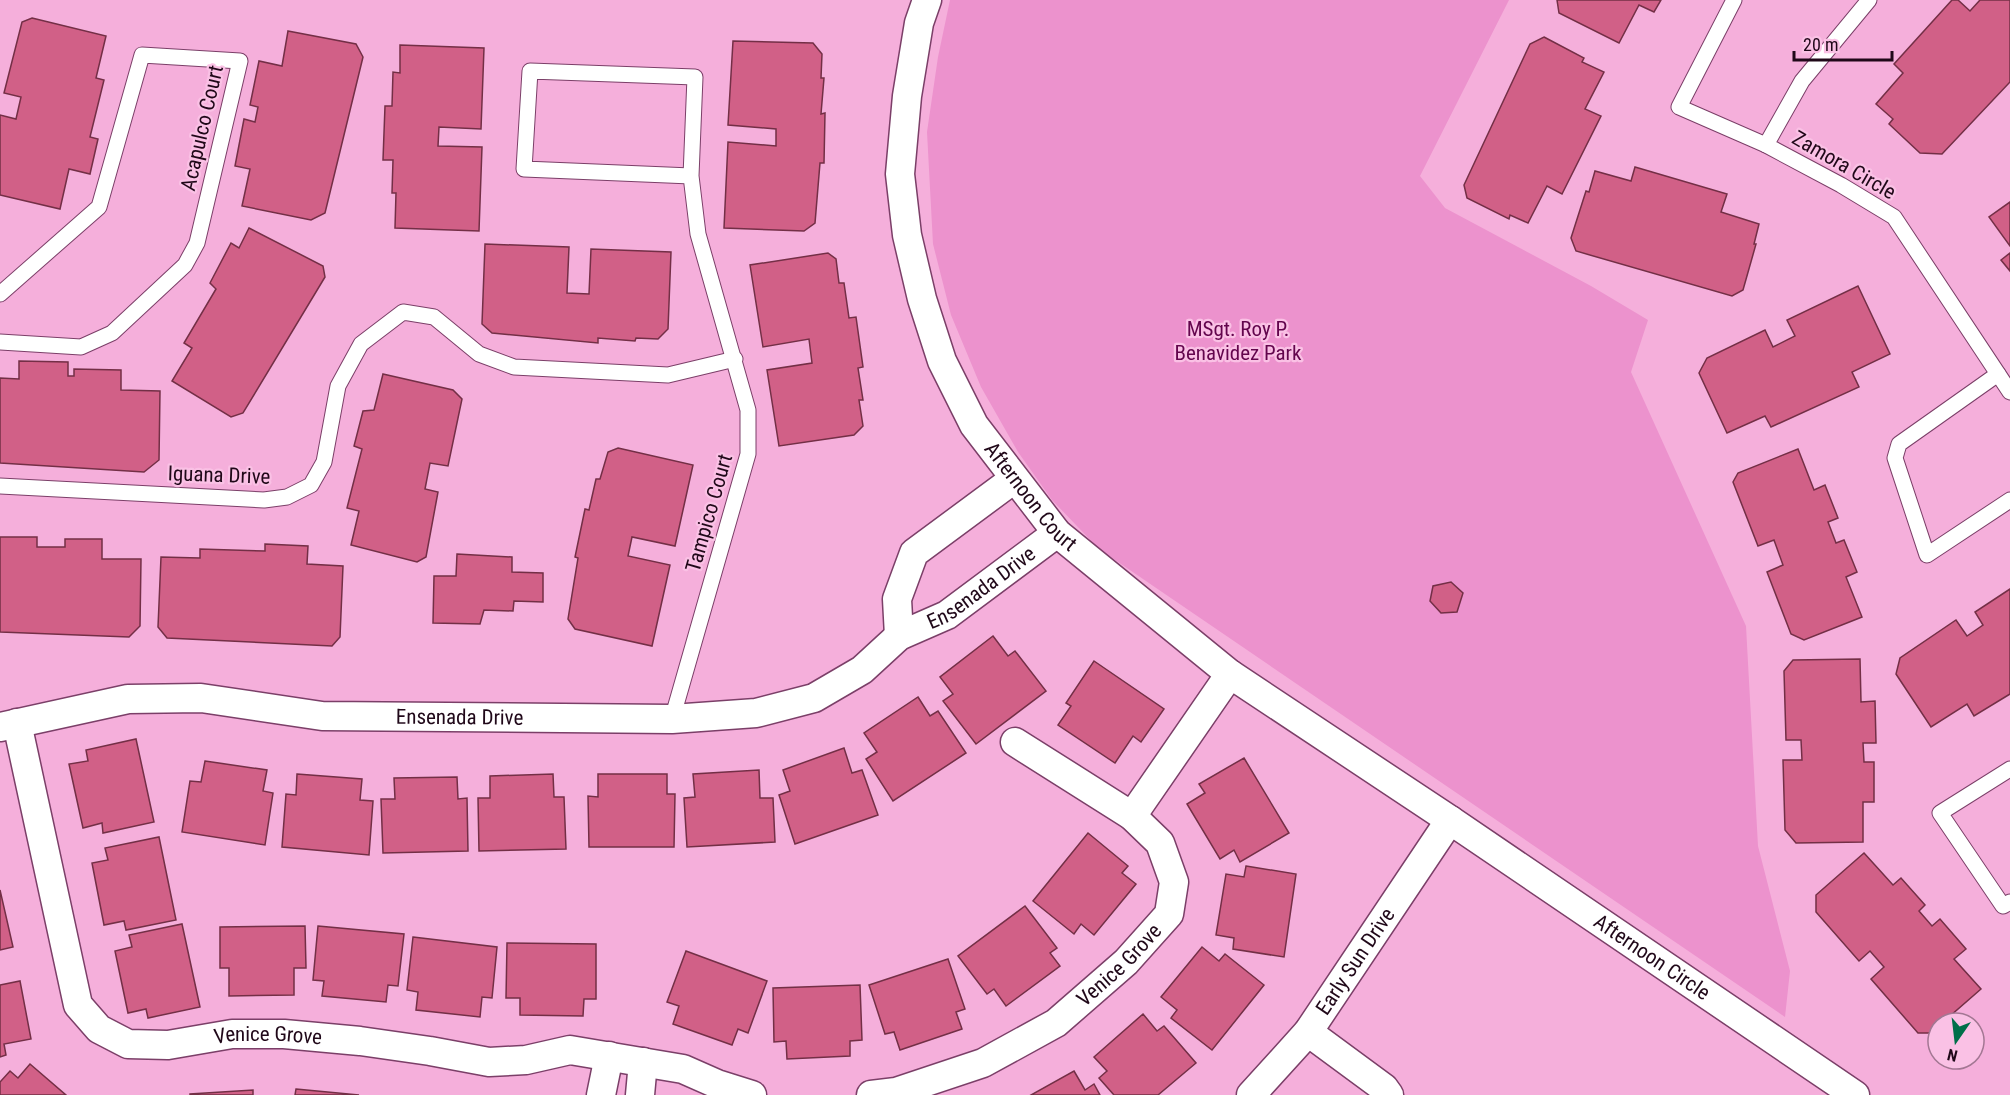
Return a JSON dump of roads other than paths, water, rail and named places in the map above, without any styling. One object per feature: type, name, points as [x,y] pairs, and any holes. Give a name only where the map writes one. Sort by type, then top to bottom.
[{"type":"street","name":"Afternoon Court","points":[[927,0],[919,23],[907,96],[900,174],[907,235],[922,299],[942,361],[974,425],[1057,533],[1230,674],[1450,820]]},
{"type":"street","name":"Ensenada Drive","points":[[899,636],[897,599],[914,553],[1014,479]]},
{"type":"street","name":"Ensenada Drive","points":[[8,725],[128,699],[201,698],[322,716],[672,719],[756,713],[814,698],[862,670],[899,636],[947,615],[1057,533]]},
{"type":"street","points":[[1132,816],[1230,674]]},
{"type":"street","name":"Venice Grove","points":[[8,725],[78,1005],[99,1029],[128,1044],[168,1045],[232,1034],[284,1034],[372,1043],[489,1062],[526,1060],[570,1050],[683,1069],[717,1084],[752,1095]]},
{"type":"street","name":"Venice Grove","points":[[871,1095],[896,1092],[984,1063],[1056,1023],[1126,962],[1169,914],[1174,882],[1160,843],[1132,816],[1015,742]]},
{"type":"street","name":"Early Sun Drive","points":[[1251,1095],[1308,1032],[1450,820]]},
{"type":"street","name":"Afternoon Circle","points":[[1450,820],[1855,1095]]},
{"type":"street","points":[[1308,1032],[1384,1088],[1389,1095]]},
{"type":"street","points":[[601,1095],[609,1056]]},
{"type":"street","points":[[640,1095],[644,1062]]},
{"type":"lane","points":[[1734,0],[1679,106],[1766,145]]},
{"type":"lane","name":"Zamora Circle","points":[[1869,0],[1802,81],[1766,145],[1841,185],[1894,217],[2010,392]]},
{"type":"lane","name":"Acapulco Court","points":[[0,294],[99,207],[142,55],[240,61],[197,243],[185,265],[112,333],[81,347],[0,342]]},
{"type":"lane","name":"Tampico Court","points":[[672,719],[748,454],[748,410],[698,234],[691,176],[695,77],[530,71],[524,169],[691,176]]},
{"type":"lane","name":"Iguana Drive","points":[[0,486],[264,500],[287,497],[311,485],[324,462],[338,386],[362,344],[403,312],[434,317],[478,354],[514,367],[668,375],[735,359]]},
{"type":"lane","points":[[1998,374],[1899,444],[1896,458],[1927,555],[2010,500]]},
{"type":"lane","points":[[2010,769],[1940,813],[2003,906],[2010,902]]},
{"type":"park label","name":"MSgt. Roy P. Benavidez Park","points":[[1238,341]]}]
